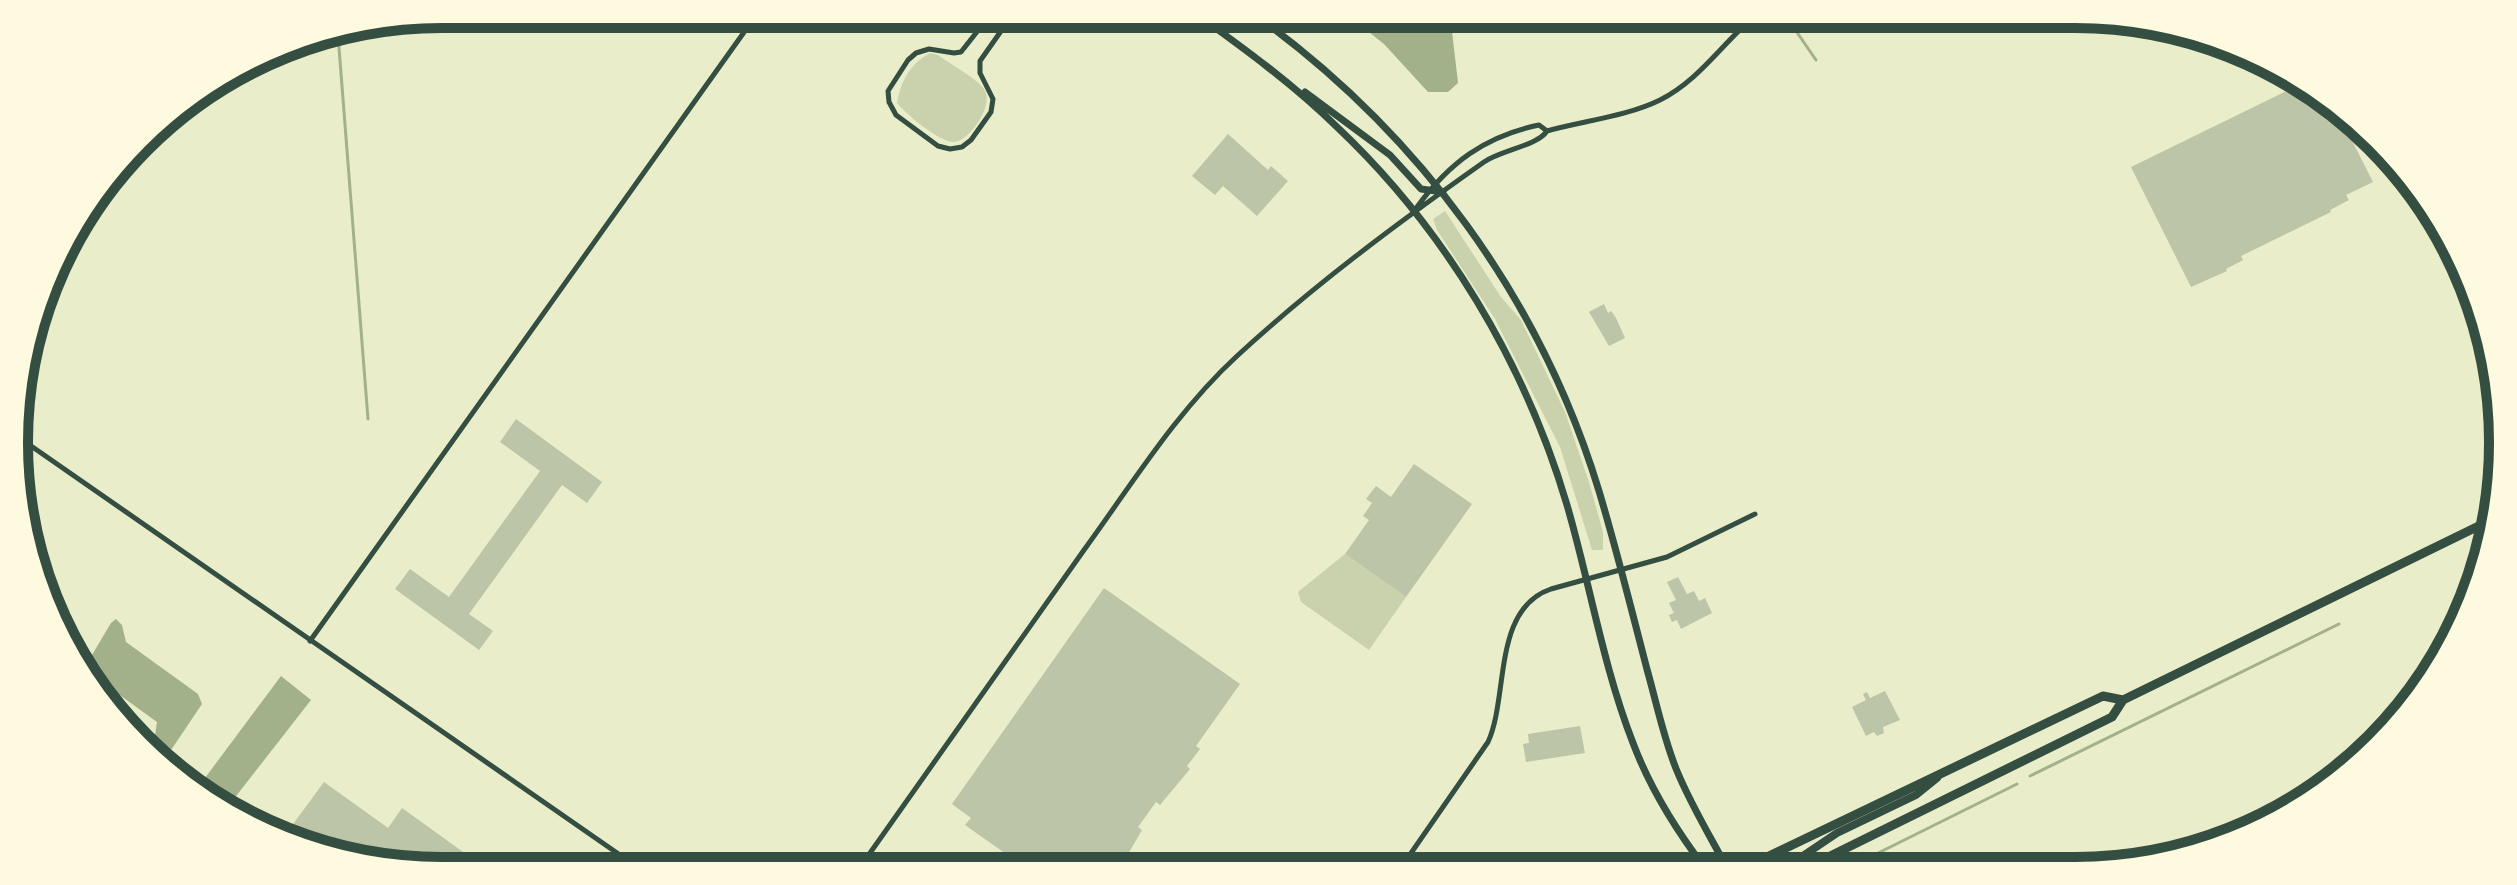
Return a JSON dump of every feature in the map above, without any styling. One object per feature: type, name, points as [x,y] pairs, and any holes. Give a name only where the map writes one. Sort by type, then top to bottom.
[{"type":"highway","points":[[1828,857],[2112,717],[2123,700],[2481,525]]},
{"type":"highway","points":[[1767,857],[2103,696],[2123,700]]},
{"type":"main road","points":[[1801,857],[1837,833],[1916,795],[1944,773]]},
{"type":"street","points":[[310,641],[747,28]]},
{"type":"street","points":[[980,28],[961,52],[929,49],[916,53],[888,91],[889,102],[896,115],[944,148],[967,144],[991,112],[991,92],[980,73],[980,61],[1003,28]]},
{"type":"street","points":[[1215,28],[1390,155],[1421,189],[1443,192]]},
{"type":"street","points":[[1274,28],[1358,98],[1435,182],[1505,281],[1549,361],[1586,452],[1677,770],[1721,857]]},
{"type":"street","points":[[867,857],[1186,411],[1246,348],[1414,211],[1489,159],[1506,150],[1542,139],[1547,131],[1636,109],[1661,99],[1701,70],[1743,28]]},
{"type":"street","points":[[1277,74],[1339,128],[1414,211],[1485,315],[1521,383],[1555,467],[1614,688],[1634,746],[1662,803],[1698,857]]},
{"type":"street","points":[[1414,211],[1435,182],[1479,146],[1496,137],[1539,125],[1547,131]]},
{"type":"street","points":[[28,444],[623,857]]},
{"type":"street","points":[[1408,857],[1488,742],[1494,728],[1501,676],[1512,635],[1523,610],[1539,593],[1667,557],[1755,514]]},
{"type":"shaded area","points":[[1364,28],[1452,28],[1458,83],[1448,92],[1428,92],[1384,44]]},
{"type":"shaded area","points":[[930,53],[938,55],[975,80],[986,96],[979,122],[966,136],[953,142],[931,132],[897,103],[908,74],[917,62]]},
{"type":"shaded area","points":[[1445,211],[1501,297],[1521,320],[1565,412],[1603,532],[1603,550],[1592,550],[1560,447],[1495,319],[1437,230],[1433,219]]},
{"type":"shaded area","points":[[1345,554],[1406,597],[1369,650],[1301,602],[1298,592]]},
{"type":"shaded area","points":[[116,619],[122,625],[126,642],[198,694],[202,704],[169,754],[154,741],[157,722],[108,686],[90,659]]},
{"type":"shaded area","points":[[281,676],[311,700],[233,800],[203,781]]},
{"type":"building","points":[[2290,89],[2347,130],[2373,182],[2346,195],[2349,200],[2331,212],[2241,256],[2243,260],[2227,271],[2191,287],[2131,167]]},
{"type":"building","points":[[1228,134],[1268,170],[1271,166],[1288,181],[1257,216],[1223,186],[1215,195],[1192,176]]},
{"type":"building","points":[[1604,304],[1608,313],[1611,311],[1616,318],[1625,338],[1609,346],[1589,312]]},
{"type":"building","points":[[516,419],[602,482],[587,503],[562,485],[469,614],[493,631],[479,650],[395,589],[410,569],[449,597],[540,471],[500,442]]},
{"type":"building","points":[[1414,464],[1472,504],[1406,597],[1345,554],[1369,520],[1363,516],[1372,503],[1366,499],[1376,486],[1391,497]]},
{"type":"building","points":[[1678,577],[1687,594],[1694,591],[1699,601],[1705,598],[1712,613],[1681,629],[1677,620],[1672,622],[1669,615],[1674,613],[1669,603],[1676,600],[1667,582]]},
{"type":"building","points":[[1104,588],[1240,684],[1196,746],[1200,749],[1187,766],[1190,769],[1160,805],[1156,802],[1138,827],[1142,830],[1126,857],[1010,857],[965,825],[971,818],[952,804]]},
{"type":"building","points":[[1885,691],[1900,720],[1883,727],[1884,733],[1877,736],[1874,732],[1866,736],[1852,707],[1866,700],[1863,694],[1867,692],[1870,698]]},
{"type":"building","points":[[1580,726],[1585,753],[1526,762],[1523,744],[1529,743],[1528,734]]},
{"type":"building","points":[[324,782],[388,828],[402,808],[470,857],[415,856],[362,849],[290,828]]},
{"type":"waterway","points":[[1794,28],[1816,60]]},
{"type":"waterway","points":[[338,41],[368,419]]},
{"type":"waterway","points":[[2030,776],[2339,624]]},
{"type":"waterway","points":[[1870,857],[2017,784]]}]
